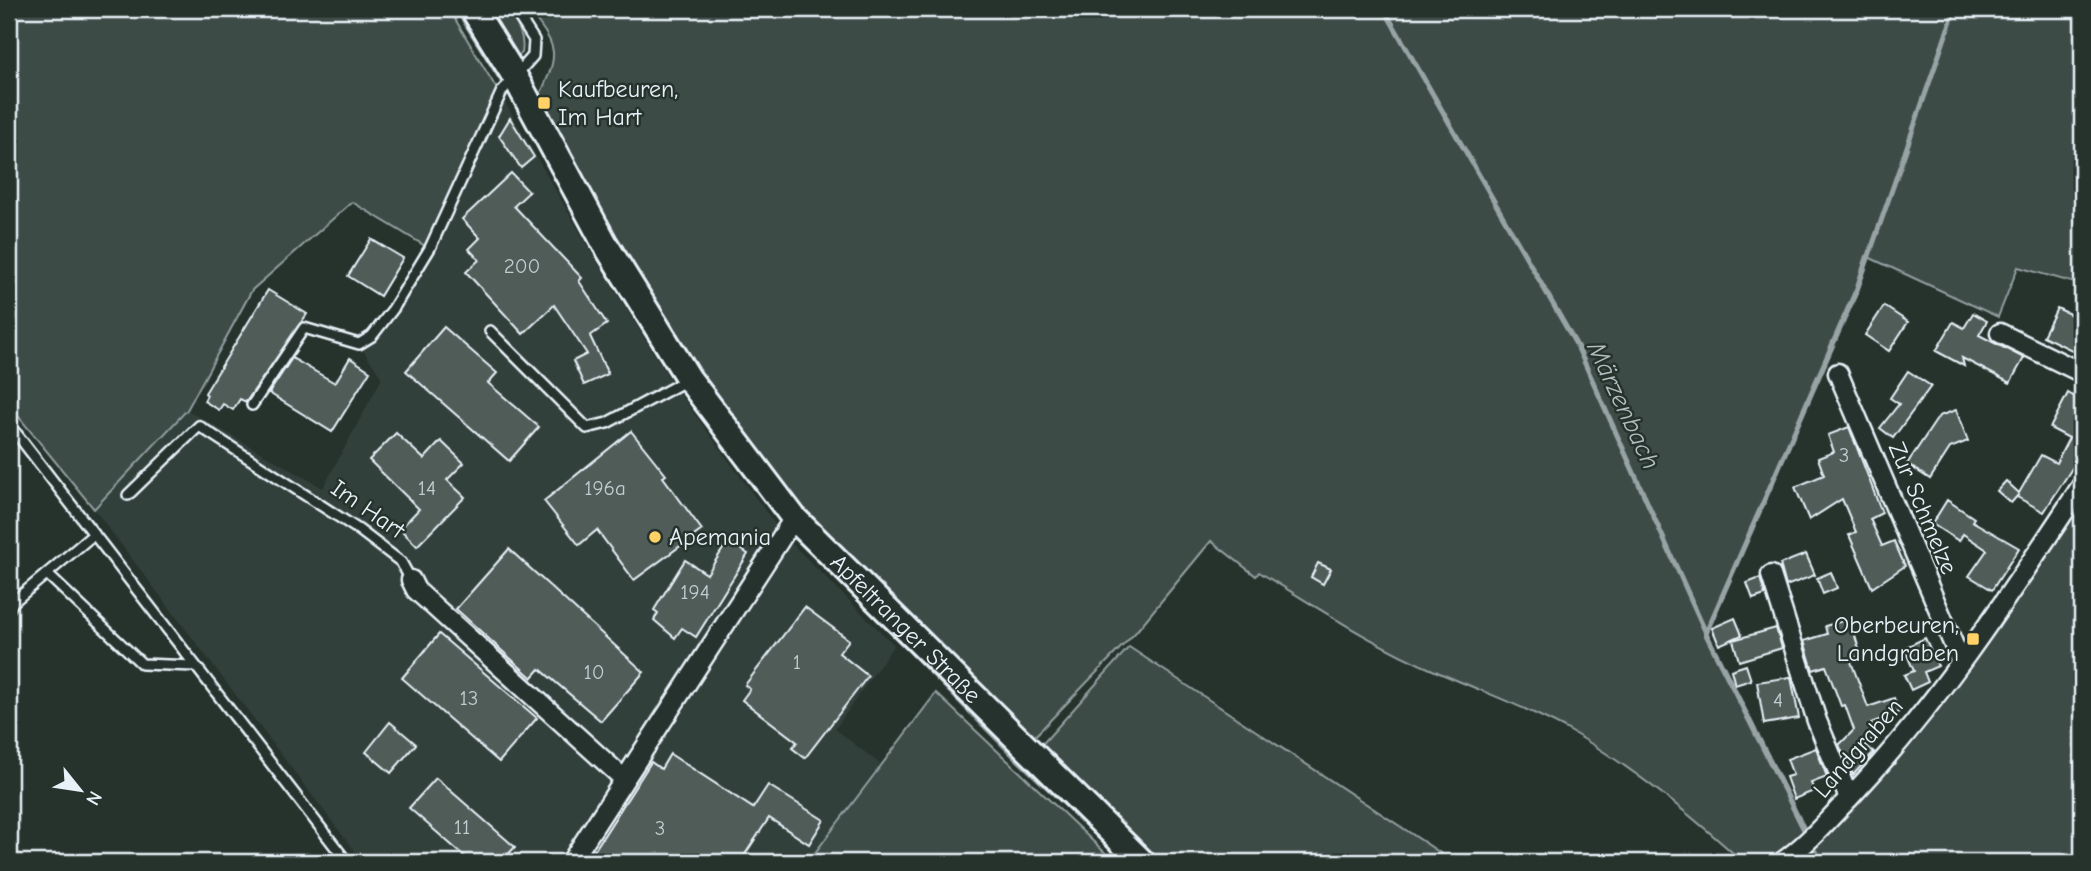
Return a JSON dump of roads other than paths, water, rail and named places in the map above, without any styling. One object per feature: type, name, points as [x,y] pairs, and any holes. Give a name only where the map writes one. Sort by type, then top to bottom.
[{"type":"street","name":"Apfeltranger Straße","points":[[473,9],[514,75],[606,244],[689,379],[794,518],[1142,862]]},
{"type":"street","points":[[2000,332],[2082,373]]},
{"type":"street","name":"Zur Schmelze","points":[[1839,373],[1961,662]]},
{"type":"street","name":"Landgraben","points":[[1791,860],[1879,766],[1961,662],[2082,485]]},
{"type":"street","points":[[571,862],[794,518]]},
{"type":"street","points":[[1771,575],[1817,721],[1849,798]]},
{"type":"street","name":"Im Hart","points":[[411,580],[416,590],[623,778]]},
{"type":"lane","points":[[252,405],[304,328],[359,344],[372,336],[393,309],[429,248],[502,91],[533,56],[534,40],[514,9]]},
{"type":"lane","points":[[490,331],[587,428],[607,423],[689,379]]},
{"type":"lane","points":[[9,424],[347,862]]},
{"type":"lane","name":"Im Hart","points":[[128,495],[199,426],[359,530],[401,562],[411,580]]},
{"type":"lane","points":[[9,610],[94,534]]},
{"type":"lane","points":[[47,574],[142,664],[195,666]]},
{"type":"waterway","name":"Märzenbach","points":[[1384,9],[1577,346],[1706,633],[1804,829]]},
{"type":"waterway","points":[[1706,633],[1857,290],[1955,9]]},
{"type":"waterway","name":"Märzenbach","points":[[1813,848],[1821,862]]},
{"type":"place","name":"Kaufbeuren, Im Hart","points":[[544,103]]},
{"type":"place","name":"Apemania","points":[[655,537]]},
{"type":"place","name":"Oberbeuren, Landgraben","points":[[1973,639]]}]
